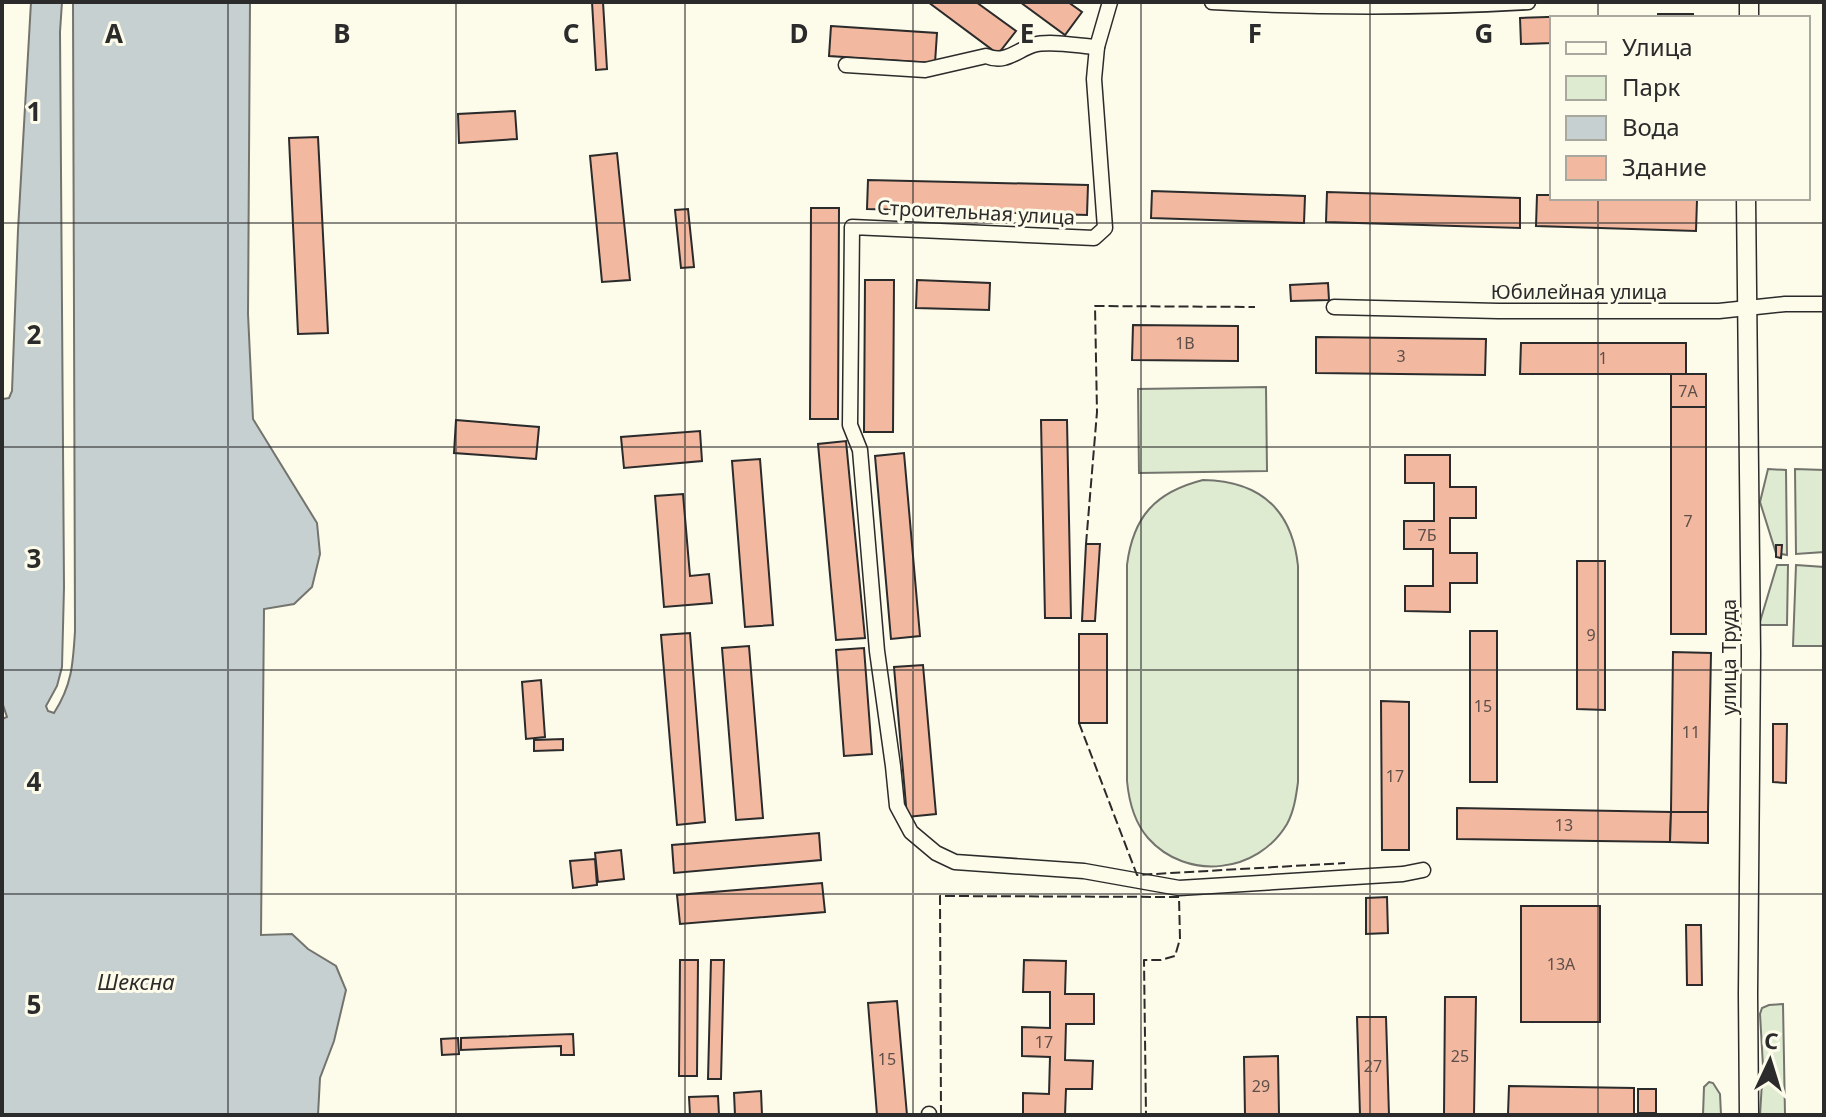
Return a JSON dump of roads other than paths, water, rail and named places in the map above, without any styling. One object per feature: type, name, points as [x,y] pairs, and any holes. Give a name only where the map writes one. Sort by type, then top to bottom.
[{"type":"street","points":[[846,65],[925,70],[986,56],[994,60],[1006,59],[1043,43],[1097,47],[1110,2]]},
{"type":"street","points":[[1212,2],[1273,6],[1440,7],[1528,2]]},
{"type":"street","name":"Строительная улица","points":[[1097,47],[1094,79],[1105,228],[1094,238],[852,227],[850,425],[860,450],[877,651],[897,806],[911,832],[936,853],[955,862],[1084,871],[1179,888],[1403,874],[1423,870]]},
{"type":"street","name":"улица Труда","points":[[1746,200],[1751,653],[1749,1115]]},
{"type":"street","name":"Юбилейная улица","points":[[1334,307],[1703,311],[1824,304]]},
{"type":"water","name":"Шексна","points":[[31,2],[62,2],[64,587],[62,667],[57,686],[46,706],[48,711],[54,713],[65,693],[70,674],[75,631],[73,2],[250,2],[248,314],[253,419],[317,523],[320,554],[312,587],[294,604],[264,609],[261,935],[292,934],[308,949],[336,966],[346,990],[334,1041],[320,1078],[318,1115],[2,1115],[2,719],[7,717],[2,702],[2,399],[9,398],[12,391]]}]
